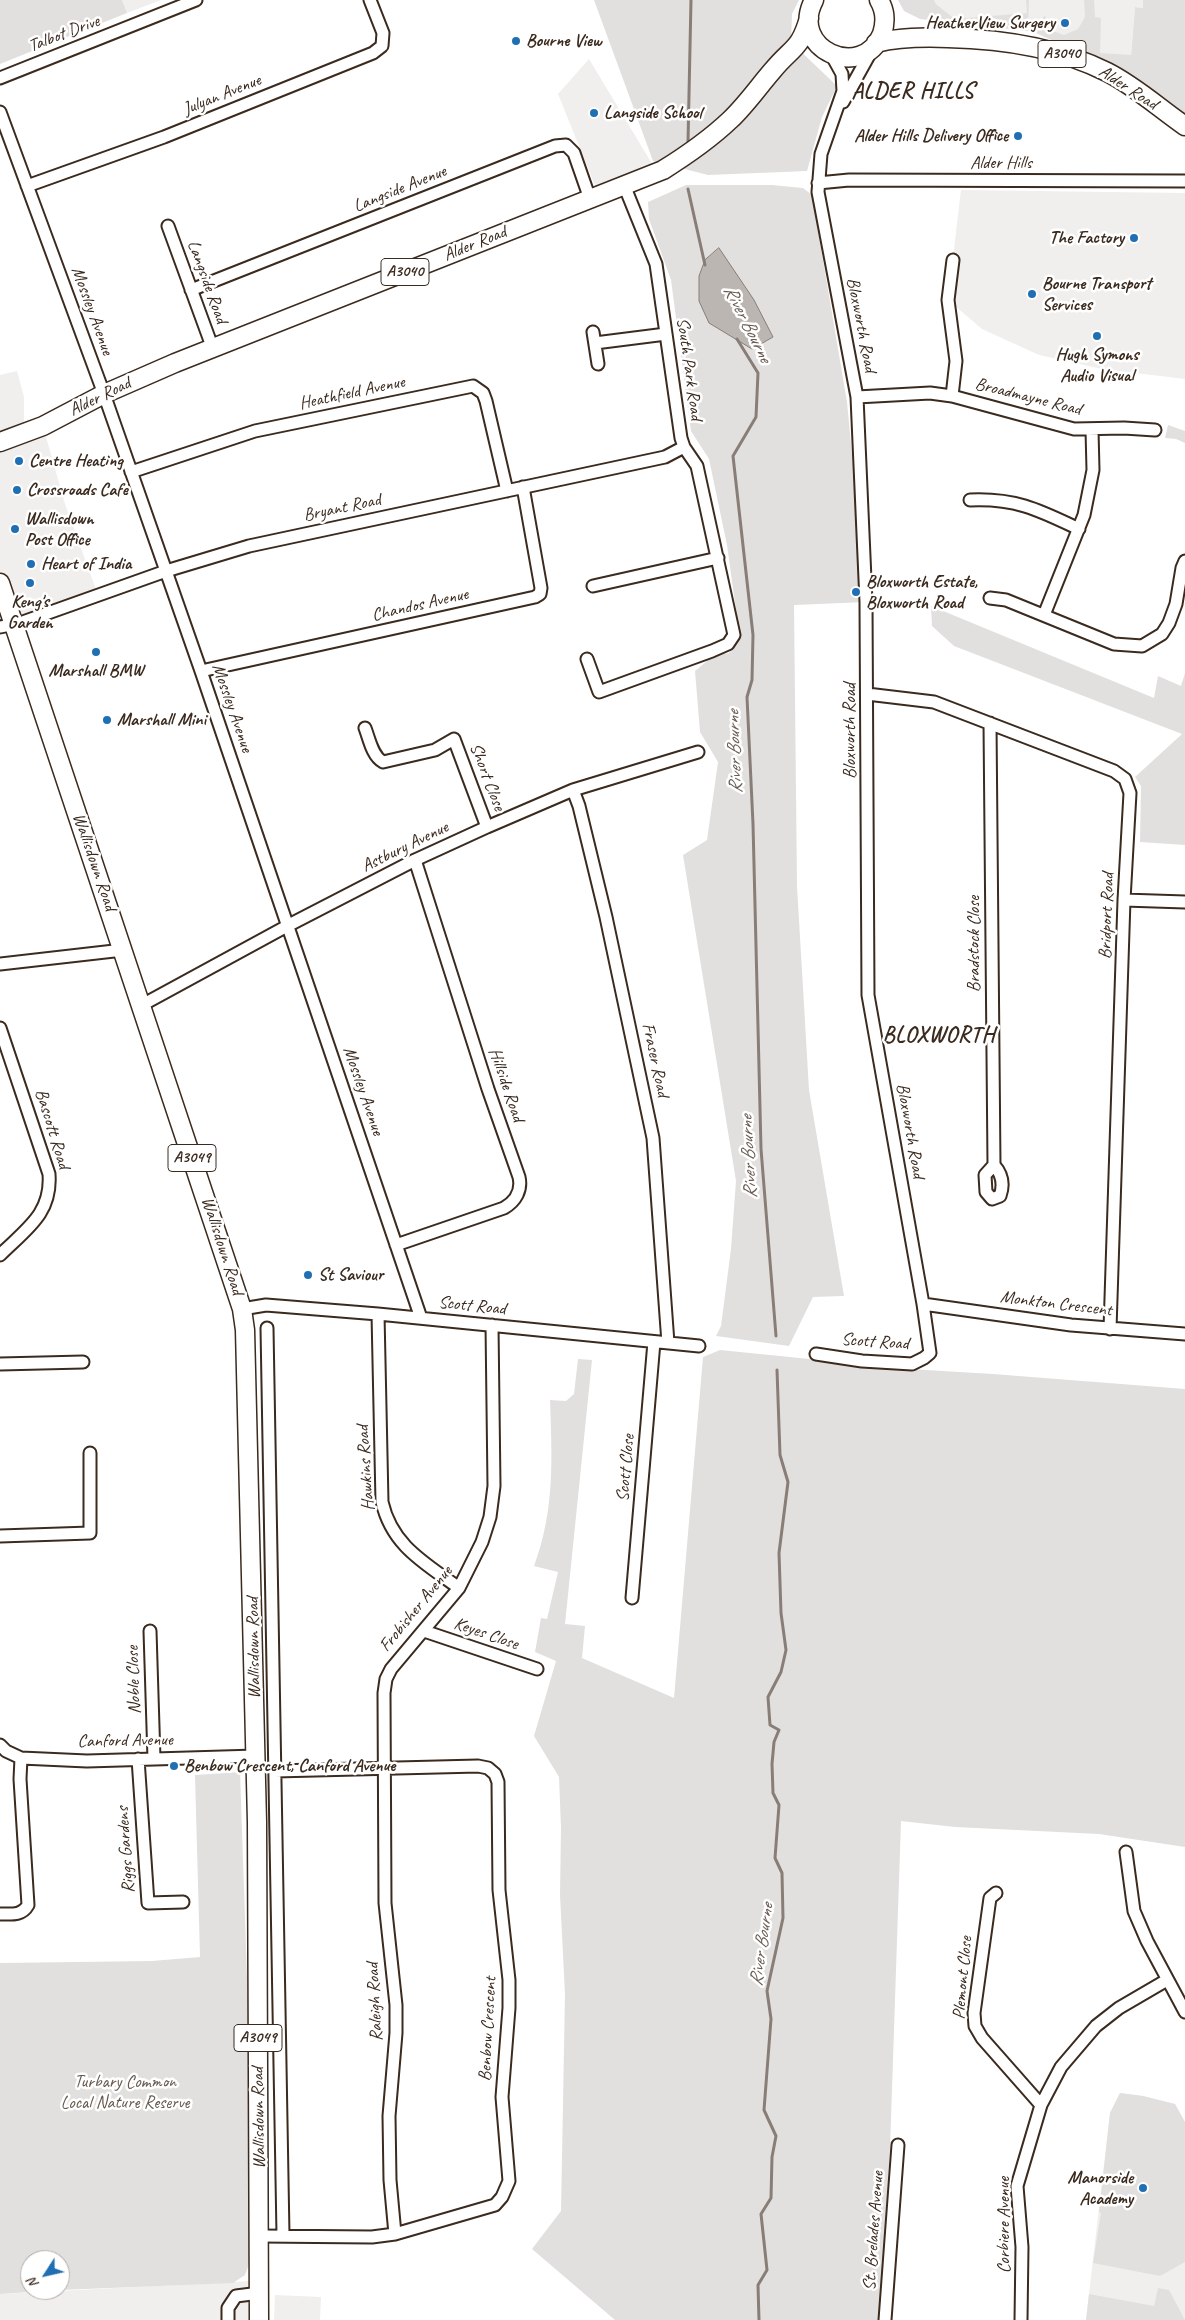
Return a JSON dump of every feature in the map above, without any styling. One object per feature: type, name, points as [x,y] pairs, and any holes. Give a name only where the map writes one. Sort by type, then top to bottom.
[{"type":"main road","name":"A3040","points":[[809,18],[814,0]]},
{"type":"main road","points":[[881,4],[893,19],[921,37]]},
{"type":"main road","points":[[875,44],[884,28],[881,4]]},
{"type":"main road","points":[[809,18],[813,36],[828,53]]},
{"type":"main road","name":"Alder Road","points":[[3,439],[43,426],[104,394],[213,349],[662,170],[710,138],[732,118],[774,68],[795,49],[804,37],[809,18]]},
{"type":"main road","name":"Alder Road","points":[[875,44],[894,38],[921,37],[990,40],[1035,46],[1070,56],[1122,80],[1185,126]]},
{"type":"main road","name":"A3040","points":[[828,53],[844,57],[854,57],[864,54],[875,44]]},
{"type":"main road","name":"Alder Road","points":[[774,68],[802,55],[828,53]]},
{"type":"main road","name":"Wallisdown Road","points":[[0,583],[7,626],[142,1005],[242,1309],[246,1330],[257,1822],[259,2320]]},
{"type":"street","name":"Talbot Drive","points":[[0,78],[196,0]]},
{"type":"street","name":"Julyan Avenue","points":[[27,186],[164,137],[373,53],[382,46],[383,33],[370,0]]},
{"type":"street","name":"Bloxworth Road","points":[[837,112],[850,92],[875,44]]},
{"type":"street","name":"Bloxworth Road","points":[[828,53],[837,63],[843,82],[837,112],[821,154],[818,183],[856,397],[866,602],[868,995],[930,1353]]},
{"type":"street","name":"Mossley Avenue","points":[[0,112],[104,394],[201,671],[421,1318]]},
{"type":"street","name":"Langside Avenue","points":[[191,290],[555,146],[566,145],[574,153],[590,199]]},
{"type":"street","name":"Alder Hills","points":[[818,183],[849,180],[1185,180]]},
{"type":"street","name":"South Park Road","points":[[586,659],[599,692],[728,644],[734,635],[697,466],[684,447],[656,264],[624,185]]},
{"type":"street","name":"Langside Road","points":[[168,226],[213,349]]},
{"type":"street","name":"Broadmayne Road","points":[[952,396],[956,361],[948,300],[953,260]]},
{"type":"street","points":[[598,364],[594,338],[666,334]]},
{"type":"street","name":"Heathfield Avenue","points":[[131,472],[254,432],[473,386],[483,393],[486,401],[507,491]]},
{"type":"street","name":"Broadmayne Road","points":[[856,397],[930,392],[952,396],[1074,430],[1124,428],[1156,430]]},
{"type":"street","points":[[1044,615],[1079,528],[1093,470],[1092,430]]},
{"type":"street","name":"Bryant Road","points":[[7,626],[166,571],[249,546],[665,457],[684,447]]},
{"type":"street","name":"Chandos Avenue","points":[[201,671],[535,597],[540,594],[542,588],[523,487]]},
{"type":"street","points":[[970,500],[1010,501],[1027,505],[1079,528]]},
{"type":"street","points":[[593,586],[718,558]]},
{"type":"street","points":[[990,598],[1006,600],[1114,644],[1142,646],[1162,634],[1169,623],[1176,604],[1182,568],[1185,561]]},
{"type":"street","name":"Bridport Road","points":[[867,694],[934,702],[990,723],[1114,771],[1125,780],[1130,793],[1124,900],[1110,1329]]},
{"type":"street","name":"Bradstock Close","points":[[990,723],[994,1165]]},
{"type":"street","name":"Short Close","points":[[365,728],[379,760],[383,762],[435,750],[454,739],[487,827]]},
{"type":"street","name":"Astbury Avenue","points":[[142,1005],[288,925],[415,860],[487,827],[573,790],[698,752]]},
{"type":"street","name":"Fraser Road","points":[[573,790],[580,806],[606,917],[653,1138],[668,1343]]},
{"type":"street","name":"Hillside Road","points":[[396,1245],[504,1208],[516,1199],[520,1187],[519,1177],[415,860]]},
{"type":"street","points":[[1124,900],[1185,902]]},
{"type":"street","points":[[0,964],[123,950]]},
{"type":"street","name":"Bascott Road","points":[[0,1028],[49,1174],[50,1188],[48,1200],[41,1214],[0,1255]]},
{"type":"street","name":"Monkton Crescent","points":[[923,1304],[1110,1329],[1185,1334]]},
{"type":"street","name":"Scott Road","points":[[242,1309],[266,1305],[378,1314],[699,1346]]},
{"type":"street","name":"Hawkins Road","points":[[378,1314],[382,1502],[384,1514],[395,1536],[403,1546],[459,1588]]},
{"type":"street","name":"Frobisher Avenue","points":[[386,1768],[384,1693],[386,1679],[391,1669],[459,1588],[482,1542],[490,1517],[494,1486],[492,1325]]},
{"type":"street","name":"Wallisdown Road","points":[[267,1328],[283,2235]]},
{"type":"street","name":"Scott Close","points":[[632,1598],[654,1342]]},
{"type":"street","name":"Scott Road","points":[[816,1354],[862,1361],[912,1364],[930,1353]]},
{"type":"street","points":[[0,1364],[83,1362]]},
{"type":"street","points":[[0,1536],[90,1533],[90,1453]]},
{"type":"street","name":"Noble Close","points":[[150,1631],[154,1758]]},
{"type":"street","name":"Keyes Close","points":[[424,1631],[537,1669]]},
{"type":"street","points":[[0,1745],[20,1758],[28,1906],[19,1914],[0,1914]]},
{"type":"street","name":"Canford Avenue","points":[[20,1758],[86,1761],[256,1756]]},
{"type":"street","name":"Riggs Gardens","points":[[138,1759],[148,1902],[183,1902]]},
{"type":"street","name":"Benbow Crescent","points":[[260,2236],[372,2237],[395,2234],[484,2209],[495,2205],[506,2191],[509,2166],[502,2097],[509,2008],[509,1980],[499,1890],[499,1792],[495,1774],[488,1768],[478,1766],[275,1771]]},
{"type":"street","name":"Raleigh Road","points":[[386,1768],[385,1903],[396,2005],[396,2033],[388,2140],[395,2234]]},
{"type":"street","points":[[257,1822],[277,1823]]},
{"type":"street","points":[[1126,1852],[1134,1911],[1146,1941],[1185,2012]]},
{"type":"street","name":"Plemont Close","points":[[996,1894],[990,1898],[976,1988],[975,2026],[982,2038],[1040,2105]]},
{"type":"street","name":"Corbiere Avenue","points":[[1021,2320],[1022,2247],[1017,2186],[1040,2105],[1061,2068],[1096,2026],[1119,2008],[1167,1980]]},
{"type":"street","name":"St. Brelades Avenue","points":[[885,2320],[898,2145]]},
{"type":"street","points":[[228,2320],[228,2308],[236,2296],[260,2293]]},
{"type":"shaded area","points":[[122,0],[161,0],[127,13]]},
{"type":"shaded area","points":[[934,0],[1143,0],[1143,8],[1135,7],[1129,76],[1034,32],[960,23],[936,4]]},
{"type":"shaded area","name":"Langside School","points":[[589,59],[654,167],[598,193],[558,94]]},
{"type":"shaded area","points":[[961,190],[1185,193],[1185,379],[1102,369],[1039,355],[982,329],[948,300]]},
{"type":"shaded area","points":[[17,371],[24,397],[24,433],[43,426],[65,504],[98,595],[0,627],[0,375]]},
{"type":"shaded area","name":"Manorside Academy","points":[[1120,2093],[1143,2096],[1175,2104],[1185,2122],[1185,2320],[1086,2320],[1110,2113]]},
{"type":"shaded area","points":[[250,2281],[252,2294],[248,2294],[249,2320],[0,2320],[0,2294],[20,2293],[20,2300],[70,2300],[70,2290]]},
{"type":"shaded area","points":[[275,2295],[321,2297],[320,2320],[274,2320]]},
{"type":"green space","points":[[0,0],[122,0],[127,13],[0,64]]},
{"type":"green space","points":[[594,0],[799,0],[792,14],[791,42],[837,86],[822,117],[807,171],[708,175],[653,161]]},
{"type":"green space","points":[[898,0],[934,0],[936,4],[955,19],[1027,13],[1026,0],[1029,0],[1028,31],[920,19],[904,11]]},
{"type":"green space","points":[[1084,0],[1094,0],[1095,17],[1101,18],[1100,53],[1131,55],[1135,7],[1143,8],[1143,0],[1185,0],[1185,114],[1129,76],[1034,32],[1045,15],[1050,30],[1064,35],[1078,29],[1085,17]]},
{"type":"green space","points":[[686,185],[772,185],[803,188],[812,195],[847,402],[866,602],[794,605],[797,886],[809,1090],[844,1296],[813,1297],[789,1346],[716,1336],[721,1326],[731,1249],[736,1181],[683,855],[707,840],[718,762],[700,732],[695,671],[713,656],[729,653],[734,647],[739,632],[727,545],[709,459],[691,431],[671,280],[649,219],[648,202]]},
{"type":"green space","points":[[1168,425],[1185,431],[1185,443],[1176,439],[1165,438]]},
{"type":"green space","points":[[931,606],[1154,698],[1158,676],[1181,686],[1185,673],[1185,845],[1140,842],[1141,786],[1135,777],[1182,734],[954,646],[932,626]]},
{"type":"green space","points":[[720,1350],[909,1369],[1185,1389],[1185,1847],[1099,1834],[955,1827],[901,1821],[890,2149],[879,2320],[615,2320],[532,2249],[561,2211],[565,1994],[560,1895],[561,1828],[559,1777],[534,1736],[556,1661],[535,1652],[541,1618],[547,1619],[558,1572],[534,1566],[546,1525],[551,1484],[550,1400],[566,1401],[574,1394],[578,1359],[592,1360],[565,1624],[585,1626],[582,1658],[674,1698],[703,1357]]},
{"type":"green space","name":"Turbary Common Local Nature Reserve","points":[[240,1772],[250,2065],[249,2264],[245,2275],[233,2283],[70,2290],[70,2250],[20,2250],[20,2293],[0,2294],[0,1963],[152,1961],[200,1957],[195,1775]]},
{"type":"green space","name":"Manorside Academy","points":[[1120,2093],[1143,2096],[1175,2104],[1185,2122],[1185,2262],[1160,2276],[1093,2263],[1101,2213],[1099,2212],[1110,2113]]},
{"type":"green space","points":[[1158,2288],[1169,2290],[1185,2320],[1086,2320],[1089,2294],[1154,2306]]},
{"type":"water","points":[[719,248],[754,300],[773,337],[752,349],[709,323],[699,301],[699,276],[705,260]]},
{"type":"waterway","name":"River Bourne","points":[[688,142],[691,0]]},
{"type":"waterway","name":"River Bourne","points":[[688,189],[705,265]]},
{"type":"waterway","name":"River Bourne","points":[[737,339],[758,373],[756,417],[733,456],[753,635],[752,680],[747,697],[753,824],[761,1149],[776,1336]]},
{"type":"waterway","name":"River Bourne","points":[[759,2320],[758,2285],[767,2270],[761,2214],[771,2198],[772,2157],[776,2136],[764,2110],[771,2019],[767,1991],[783,1918],[782,1873],[775,1858],[779,1805],[773,1793],[772,1764],[774,1742],[779,1730],[770,1725],[768,1697],[781,1672],[786,1650],[781,1613],[779,1553],[788,1482],[780,1455],[777,1370]]},
{"type":"place","name":"HeatherView Surgery","points":[[1065,23]]},
{"type":"place","name":"Bourne View","points":[[516,41]]},
{"type":"place","name":"Langside School","points":[[594,113]]},
{"type":"place","name":"Alder Hills Delivery Office","points":[[1018,136]]},
{"type":"place","name":"The Factory","points":[[1134,238]]},
{"type":"place","name":"Bourne Transport Services","points":[[1032,294]]},
{"type":"place","name":"Hugh Symons Audio Visual","points":[[1097,336]]},
{"type":"place","name":"Centre Heating","points":[[19,461]]},
{"type":"place","name":"Crossroads Cafe","points":[[17,490]]},
{"type":"place","name":"Wallisdown Post Office","points":[[15,529]]},
{"type":"place","name":"Heart of India","points":[[31,564]]},
{"type":"place","name":"Keng's Garden","points":[[30,583]]},
{"type":"place","name":"Bloxworth Estate, Bloxworth Road","points":[[856,592]]},
{"type":"place","name":"Marshall BMW","points":[[96,652]]},
{"type":"place","name":"Marshall Mini","points":[[107,720]]},
{"type":"place","name":"St Saviour","points":[[308,1275]]},
{"type":"place","name":"Benbow Crescent, Canford Avenue","points":[[174,1766]]},
{"type":"place","name":"Manorside Academy","points":[[1143,2188]]},
{"type":"district","name":"ALDER HILLS","points":[[913,92]]},
{"type":"district","name":"BLOXWORTH","points":[[939,1036]]}]
